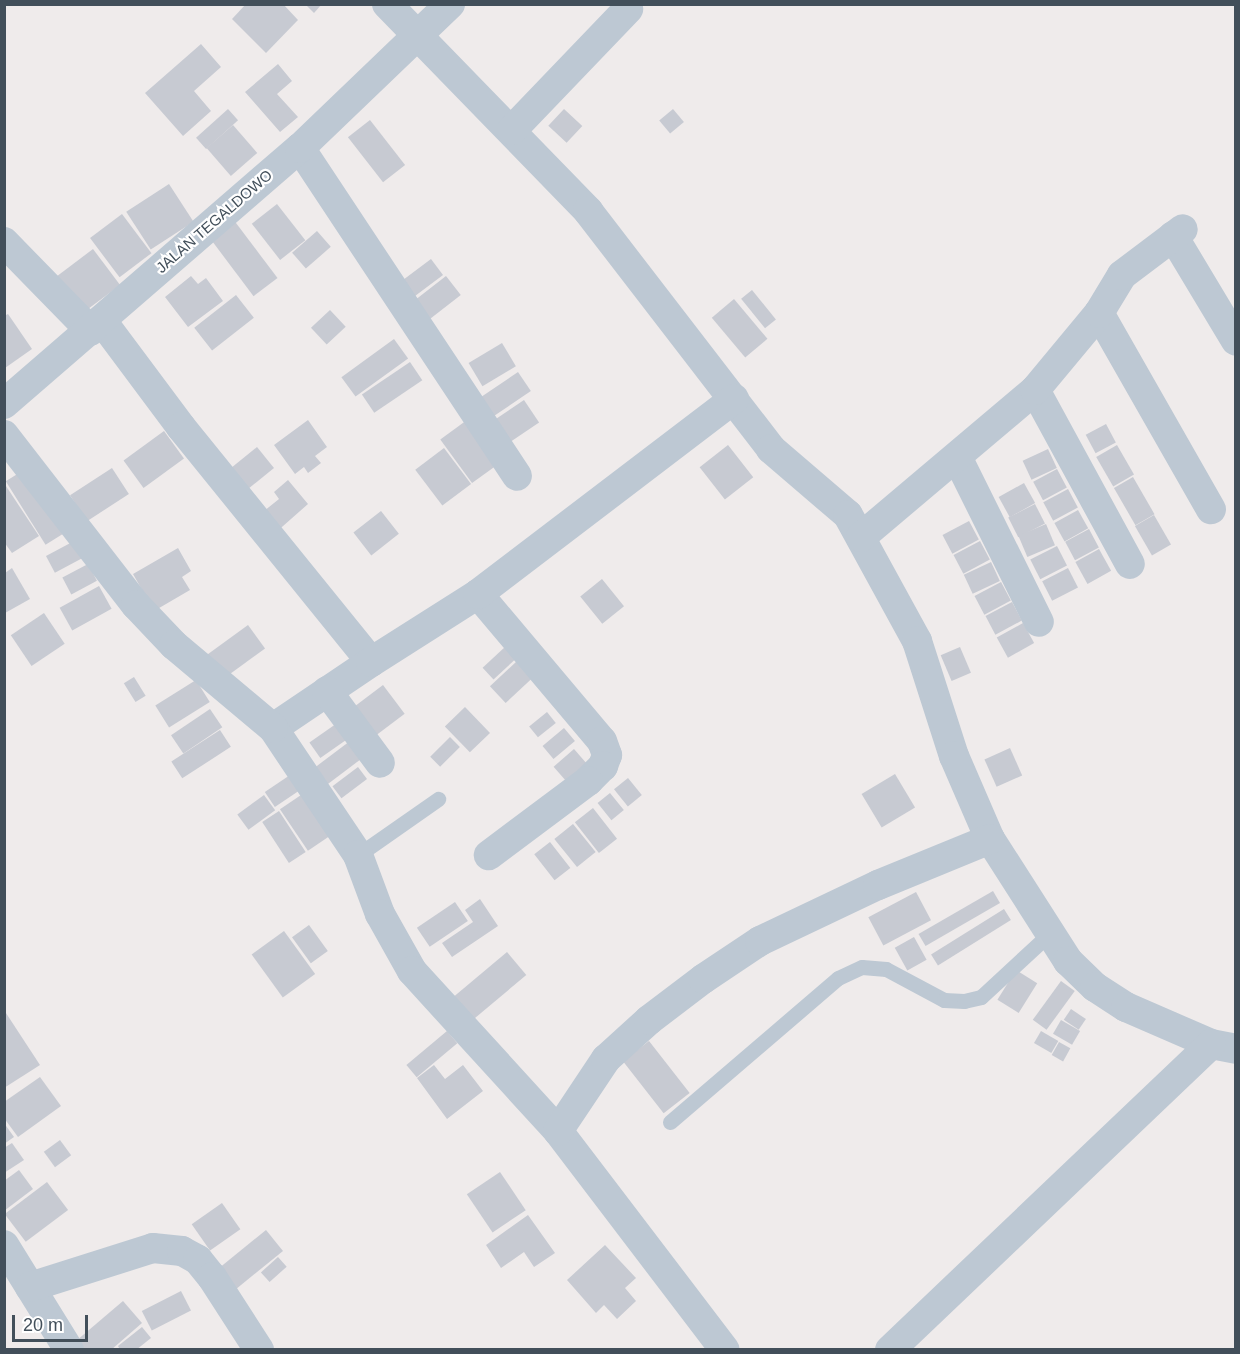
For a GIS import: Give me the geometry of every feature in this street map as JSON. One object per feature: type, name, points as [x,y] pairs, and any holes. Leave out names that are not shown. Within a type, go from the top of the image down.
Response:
[{"type":"street","points":[[387,4],[512,130],[633,265],[771,449],[848,515],[917,641],[954,756],[990,839],[1048,935],[1095,987],[1161,1024],[1223,1047],[890,1350]]},
{"type":"street","name":"JALAN TEGALDOWO","points":[[4,404],[97,326],[300,148],[450,4]]},
{"type":"street","points":[[512,130],[628,9]]},
{"type":"street","points":[[300,148],[517,476]]},
{"type":"street","points":[[861,537],[1035,390],[1099,313],[1122,275],[1178,233],[1236,341]]},
{"type":"street","points":[[4,242],[97,326],[371,662]]},
{"type":"street","points":[[1099,313],[1211,510]]},
{"type":"street","points":[[1035,390],[1130,564]]},
{"type":"street","points":[[273,728],[478,594],[734,399]]},
{"type":"street","points":[[4,435],[136,605],[183,653],[273,728],[358,855],[380,914],[412,970],[558,1131],[725,1350]]},
{"type":"street","points":[[957,457],[1039,622]]},
{"type":"street","points":[[478,594],[602,741],[607,755],[603,766],[588,782],[489,855]]},
{"type":"street","points":[[327,691],[380,763]]},
{"type":"street","points":[[558,1131],[606,1059],[650,1020],[703,979],[760,941],[878,885],[990,839]]},
{"type":"street","points":[[4,1245],[69,1350]]},
{"type":"street","points":[[30,1287],[153,1248],[182,1251],[198,1260],[212,1277],[259,1350]]},
{"type":"lane","points":[[358,855],[438,799]]},
{"type":"lane","points":[[670,1122],[838,978],[862,967],[886,969],[944,1000],[964,1001],[981,997],[1048,935]]},
{"type":"building","points":[[246,4],[283,4],[298,20],[266,53],[232,19]]},
{"type":"building","points":[[305,4],[322,4],[314,13]]},
{"type":"building","points":[[201,44],[221,67],[194,91],[211,111],[183,136],[145,93]]},
{"type":"building","points":[[278,64],[292,81],[277,94],[298,117],[280,132],[245,92]]},
{"type":"building","points":[[228,109],[238,120],[206,149],[196,138]]},
{"type":"building","points":[[564,109],[582,126],[567,143],[548,126]]},
{"type":"building","points":[[673,109],[684,122],[670,134],[659,121]]},
{"type":"building","points":[[370,120],[405,165],[383,182],[348,137]]},
{"type":"building","points":[[233,125],[257,153],[231,176],[207,148]]},
{"type":"building","points":[[169,184],[194,222],[151,250],[126,212]]},
{"type":"building","points":[[277,204],[305,240],[280,260],[252,224]]},
{"type":"building","points":[[122,214],[151,253],[120,277],[90,238]]},
{"type":"building","points":[[233,219],[278,278],[254,296],[209,237]]},
{"type":"building","points":[[317,231],[331,247],[306,268],[292,253]]},
{"type":"building","points":[[93,249],[120,285],[83,313],[56,277]]},
{"type":"building","points":[[431,259],[443,275],[413,298],[401,282]]},
{"type":"building","points":[[191,276],[198,284],[206,278],[223,301],[188,327],[165,297]]},
{"type":"building","points":[[446,276],[461,295],[428,321],[413,302]]},
{"type":"building","points":[[752,290],[776,320],[765,328],[741,299]]},
{"type":"building","points":[[236,295],[254,318],[212,350],[194,328]]},
{"type":"building","points":[[734,299],[767,339],[745,357],[712,318]]},
{"type":"building","points":[[330,310],[346,327],[327,345],[311,328]]},
{"type":"building","points":[[8,314],[32,349],[5,368],[4,316]]},
{"type":"building","points":[[394,339],[408,358],[356,397],[341,377]]},
{"type":"building","points":[[502,343],[516,366],[482,386],[469,363]]},
{"type":"building","points":[[410,362],[422,380],[374,413],[362,394]]},
{"type":"building","points":[[518,372],[531,391],[494,416],[481,397]]},
{"type":"building","points":[[524,400],[539,422],[511,441],[496,419]]},
{"type":"building","points":[[308,420],[327,447],[315,456],[321,463],[308,473],[304,467],[295,474],[274,445]]},
{"type":"building","points":[[467,420],[499,464],[472,483],[440,439]]},
{"type":"building","points":[[1106,424],[1116,443],[1096,453],[1086,435]]},
{"type":"building","points":[[164,431],[184,459],[144,488],[124,460]]},
{"type":"building","points":[[728,445],[753,477],[725,499],[700,467]]},
{"type":"building","points":[[1117,445],[1134,474],[1113,486],[1096,457]]},
{"type":"building","points":[[257,447],[274,468],[247,490],[230,469]]},
{"type":"building","points":[[444,448],[471,484],[442,506],[415,470]]},
{"type":"building","points":[[1048,449],[1057,468],[1031,480],[1023,461]]},
{"type":"building","points":[[27,468],[67,532],[46,545],[6,481]]},
{"type":"building","points":[[112,468],[129,494],[87,521],[70,495]]},
{"type":"building","points":[[1057,469],[1067,488],[1043,500],[1033,482]]},
{"type":"building","points":[[1133,477],[1154,514],[1135,525],[1114,488]]},
{"type":"building","points":[[288,480],[308,504],[274,534],[259,515],[279,499],[274,492]]},
{"type":"building","points":[[4,483],[39,536],[12,553],[4,542]]},
{"type":"building","points":[[1024,483],[1035,503],[1010,517],[999,497]]},
{"type":"building","points":[[1068,489],[1078,508],[1053,521],[1043,502]]},
{"type":"building","points":[[1035,504],[1045,524],[1018,537],[1008,518]]},
{"type":"building","points":[[1078,510],[1088,528],[1065,541],[1054,523]]},
{"type":"building","points":[[381,511],[399,534],[371,555],[353,533]]},
{"type":"building","points":[[1154,515],[1171,544],[1152,555],[1135,526]]},
{"type":"building","points":[[969,521],[979,540],[952,554],[943,535]]},
{"type":"building","points":[[1046,524],[1055,545],[1027,557],[1018,536]]},
{"type":"building","points":[[1089,529],[1099,548],[1075,560],[1065,542]]},
{"type":"building","points":[[76,540],[85,557],[55,573],[46,556]]},
{"type":"building","points":[[980,541],[990,560],[963,574],[954,555]]},
{"type":"building","points":[[1057,546],[1067,566],[1040,579],[1030,560]]},
{"type":"building","points":[[178,548],[191,571],[182,577],[190,590],[154,611],[133,574]]},
{"type":"building","points":[[1099,549],[1111,571],[1088,584],[1075,562]]},
{"type":"building","points":[[991,562],[1000,581],[973,594],[964,575]]},
{"type":"building","points":[[88,564],[97,581],[71,594],[62,578]]},
{"type":"building","points":[[12,568],[30,599],[5,613],[5,573]]},
{"type":"building","points":[[1068,568],[1078,588],[1052,601],[1042,581]]},
{"type":"building","points":[[602,579],[624,606],[602,624],[580,597]]},
{"type":"building","points":[[1001,582],[1011,601],[984,615],[975,596]]},
{"type":"building","points":[[99,586],[112,609],[72,631],[60,608]]},
{"type":"building","points":[[1012,602],[1022,621],[995,635],[986,616]]},
{"type":"building","points":[[44,613],[65,644],[32,666],[11,635]]},
{"type":"building","points":[[1023,623],[1034,643],[1008,658],[997,638]]},
{"type":"building","points":[[248,625],[265,648],[224,678],[207,655]]},
{"type":"building","points":[[506,646],[517,658],[494,680],[483,668]]},
{"type":"building","points":[[960,647],[971,673],[952,681],[941,655]]},
{"type":"building","points":[[517,661],[533,678],[506,703],[490,686]]},
{"type":"building","points":[[134,677],[146,696],[135,702],[124,683]]},
{"type":"building","points":[[196,680],[210,702],[169,727],[155,705]]},
{"type":"building","points":[[383,685],[405,714],[370,740],[348,711]]},
{"type":"building","points":[[465,707],[490,733],[470,752],[445,726]]},
{"type":"building","points":[[210,709],[222,727],[183,754],[171,735]]},
{"type":"building","points":[[547,712],[556,723],[538,737],[529,726]]},
{"type":"building","points":[[343,719],[354,735],[320,758],[309,743]]},
{"type":"building","points":[[564,728],[575,741],[553,759],[543,746]]},
{"type":"building","points":[[220,730],[231,747],[182,778],[171,762]]},
{"type":"building","points":[[450,737],[460,747],[440,767],[430,757]]},
{"type":"building","points":[[354,738],[367,755],[326,785],[313,769]]},
{"type":"building","points":[[1010,748],[1022,775],[997,787],[984,759]]},
{"type":"building","points":[[574,749],[587,764],[567,782],[554,767]]},
{"type":"building","points":[[358,767],[367,779],[341,798],[332,786]]},
{"type":"building","points":[[293,773],[303,788],[275,807],[265,792]]},
{"type":"building","points":[[895,774],[915,807],[882,828],[862,794]]},
{"type":"building","points":[[628,778],[642,795],[628,806],[614,789]]},
{"type":"building","points":[[304,793],[332,834],[308,851],[280,809]]},
{"type":"building","points":[[610,793],[624,810],[611,820],[598,803]]},
{"type":"building","points":[[264,795],[275,810],[248,830],[237,814]]},
{"type":"building","points":[[593,808],[617,839],[599,853],[575,822]]},
{"type":"building","points":[[279,811],[306,852],[289,863],[262,822]]},
{"type":"building","points":[[573,824],[596,852],[577,867],[554,839]]},
{"type":"building","points":[[550,842],[570,868],[555,880],[534,854]]},
{"type":"building","points":[[993,891],[1000,903],[926,946],[919,934]]},
{"type":"building","points":[[916,892],[931,920],[883,946],[868,917]]},
{"type":"building","points":[[480,899],[498,926],[452,957],[442,943],[473,922],[465,910]]},
{"type":"building","points":[[455,902],[468,921],[430,947],[417,928]]},
{"type":"building","points":[[1004,909],[1011,920],[938,966],[931,955]]},
{"type":"building","points":[[309,925],[328,951],[311,963],[292,937]]},
{"type":"building","points":[[284,931],[315,974],[283,997],[252,955]]},
{"type":"building","points":[[914,937],[927,960],[907,970],[895,948]]},
{"type":"building","points":[[507,952],[526,975],[473,1020],[453,997]]},
{"type":"building","points":[[1016,970],[1037,983],[1019,1013],[997,1000]]},
{"type":"building","points":[[1061,981],[1075,991],[1047,1030],[1033,1020]]},
{"type":"building","points":[[1071,1009],[1086,1019],[1079,1030],[1064,1020]]},
{"type":"building","points":[[4,1010],[40,1065],[4,1088]]},
{"type":"building","points":[[1061,1020],[1080,1031],[1072,1045],[1053,1034]]},
{"type":"building","points":[[447,1031],[457,1043],[417,1077],[406,1065]]},
{"type":"building","points":[[1041,1031],[1058,1041],[1051,1053],[1034,1043]]},
{"type":"building","points":[[649,1041],[690,1093],[664,1113],[623,1061]]},
{"type":"building","points":[[1059,1042],[1070,1048],[1063,1061],[1052,1055]]},
{"type":"building","points":[[434,1065],[445,1079],[463,1065],[483,1091],[447,1119],[417,1078]]},
{"type":"building","points":[[40,1077],[61,1106],[18,1137],[4,1118],[4,1102]]},
{"type":"building","points":[[4,1123],[14,1137],[4,1144]]},
{"type":"building","points":[[60,1140],[71,1155],[55,1167],[44,1152]]},
{"type":"building","points":[[12,1143],[24,1160],[4,1173],[4,1148]]},
{"type":"building","points":[[19,1170],[33,1189],[4,1211],[4,1181]]},
{"type":"building","points":[[500,1172],[526,1210],[493,1233],[467,1194]]},
{"type":"building","points":[[47,1182],[68,1210],[26,1242],[5,1214]]},
{"type":"building","points":[[222,1203],[240,1229],[210,1250],[192,1224]]},
{"type":"building","points":[[528,1215],[555,1253],[534,1267],[524,1252],[501,1268],[486,1245]]},
{"type":"building","points":[[266,1230],[283,1251],[234,1291],[217,1270]]},
{"type":"building","points":[[605,1245],[636,1278],[625,1288],[636,1301],[617,1319],[604,1305],[596,1313],[567,1280]]},
{"type":"building","points":[[278,1257],[287,1267],[270,1282],[261,1272]]},
{"type":"building","points":[[181,1291],[191,1311],[152,1331],[142,1311]]},
{"type":"building","points":[[123,1301],[142,1323],[111,1350],[83,1350],[76,1341]]},
{"type":"building","points":[[142,1327],[151,1338],[136,1350],[120,1350],[118,1346]]}]
